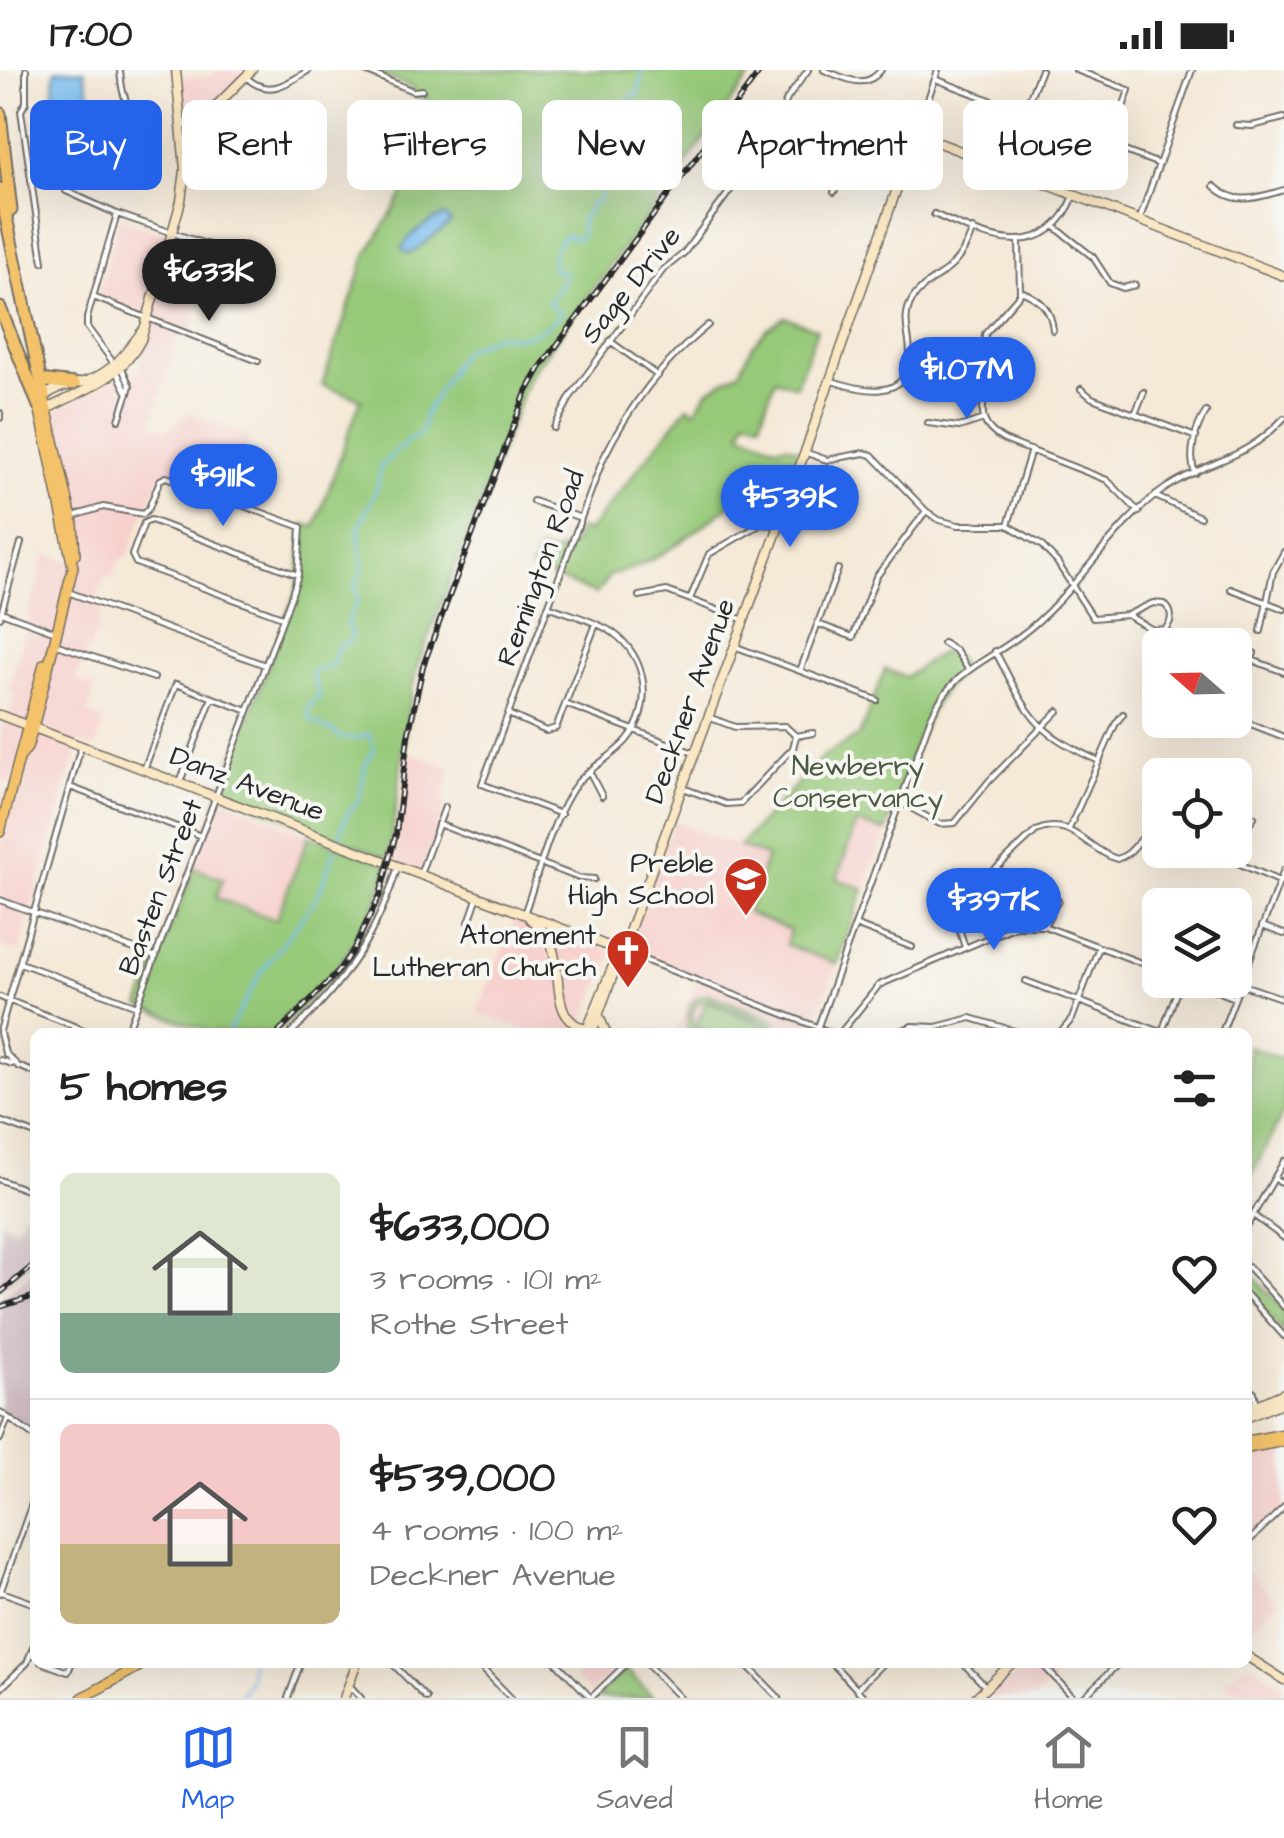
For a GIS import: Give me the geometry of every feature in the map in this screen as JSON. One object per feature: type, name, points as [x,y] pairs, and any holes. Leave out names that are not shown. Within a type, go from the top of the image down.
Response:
[{"type":"highway","points":[[0,113],[17,264]]},
{"type":"highway","points":[[0,189],[43,404]]},
{"type":"highway","points":[[1,310],[43,404]]},
{"type":"highway","points":[[40,380],[74,384]]},
{"type":"main road","points":[[0,832],[68,592],[76,545],[43,404]]},
{"type":"main road","points":[[1252,1443],[1284,1437]]},
{"type":"main road","points":[[82,1698],[136,1668]]},
{"type":"street","points":[[26,70],[26,102],[21,111],[44,262]]},
{"type":"street","points":[[120,70],[125,100]]},
{"type":"street","points":[[176,70],[182,128]]},
{"type":"street","points":[[222,100],[248,73],[257,87],[269,90],[309,70]]},
{"type":"street","points":[[362,70],[413,91],[422,90]]},
{"type":"street","name":"Sage Drive","points":[[786,100],[808,70]]},
{"type":"street","points":[[824,70],[855,82],[869,81],[881,70]]},
{"type":"street","name":"Deckner Avenue","points":[[928,100],[938,70]]},
{"type":"street","points":[[1029,100],[1040,70]]},
{"type":"street","points":[[1076,70],[1129,90],[1125,100]]},
{"type":"street","points":[[1139,221],[1192,70]]},
{"type":"street","points":[[935,79],[990,100]]},
{"type":"street","points":[[1236,125],[1252,126],[1283,118],[1284,127]]},
{"type":"street","points":[[943,145],[1284,276]]},
{"type":"street","points":[[1128,152],[1159,164]]},
{"type":"street","points":[[43,404],[117,366],[144,330],[182,185]]},
{"type":"street","points":[[1214,186],[1226,196],[1241,200],[1284,190]]},
{"type":"street","name":"Sage Drive","points":[[554,428],[571,396],[610,341],[731,190]]},
{"type":"street","name":"Deckner Avenue","points":[[589,1028],[598,1016],[744,620],[896,190]]},
{"type":"street","points":[[66,191],[116,214],[232,252]]},
{"type":"street","points":[[934,214],[998,239],[1018,242],[1054,227],[1074,196]]},
{"type":"street","points":[[116,214],[87,327],[130,385],[120,420]]},
{"type":"street","points":[[1054,227],[1093,257],[1110,283],[1122,288],[1135,285]]},
{"type":"street","points":[[830,380],[872,392],[889,388],[900,380],[909,364],[906,319],[910,303],[920,289],[959,257],[973,230]]},
{"type":"street","points":[[1018,242],[1021,291],[985,334],[984,419],[998,437],[1107,480],[1139,512]]},
{"type":"street","points":[[1021,291],[1045,306],[1053,330]]},
{"type":"street","points":[[93,297],[258,361]]},
{"type":"street","name":"Remington Road","points":[[561,814],[482,784],[614,436],[677,350],[708,325]]},
{"type":"street","points":[[610,341],[658,376]]},
{"type":"street","points":[[43,404],[58,388],[117,366]]},
{"type":"street","points":[[986,376],[1010,370]]},
{"type":"street","points":[[1081,389],[1092,398],[1196,437]]},
{"type":"street","points":[[1135,414],[1144,392]]},
{"type":"street","points":[[1195,472],[1192,460],[1196,437],[1206,412]]},
{"type":"street","points":[[818,1028],[934,710],[950,686],[968,668],[1021,636],[1072,587],[1154,496],[1195,472],[1241,454],[1284,418]]},
{"type":"street","points":[[928,423],[959,427],[984,419]]},
{"type":"street","points":[[1008,526],[1030,450]]},
{"type":"street","points":[[804,452],[827,460],[872,455],[926,511],[951,524],[1008,526],[1048,550],[1093,618],[1127,615],[1157,603],[1167,606],[1171,617],[1168,626],[1156,631],[1127,615]]},
{"type":"street","name":"Basten Street","points":[[68,518],[103,507],[144,514],[160,481],[166,477],[301,528],[298,575],[284,617],[129,1028]]},
{"type":"street","points":[[1154,496],[1200,517]]},
{"type":"street","points":[[533,501],[580,518]]},
{"type":"street","points":[[787,502],[818,506],[839,502]]},
{"type":"street","points":[[818,624],[853,637],[876,577],[926,511]]},
{"type":"street","points":[[284,617],[132,559],[147,520],[298,575]]},
{"type":"street","points":[[690,600],[709,554],[761,524],[778,526]]},
{"type":"street","points":[[21,543],[0,614],[54,642],[154,678]]},
{"type":"street","points":[[1261,631],[1273,572],[1284,552]]},
{"type":"street","points":[[800,671],[838,569]]},
{"type":"street","points":[[1231,589],[1284,609]]},
{"type":"street","points":[[639,596],[664,590],[744,620]]},
{"type":"street","points":[[68,592],[266,665]]},
{"type":"street","points":[[548,606],[596,624],[624,643],[640,668],[644,700],[634,730],[620,748],[574,787],[542,864],[529,915],[551,932],[559,944],[565,1002],[585,1028]]},
{"type":"street","points":[[508,714],[548,732],[557,726],[596,624]]},
{"type":"street","points":[[943,644],[956,651],[968,668]]},
{"type":"street","points":[[734,646],[877,700]]},
{"type":"street","points":[[995,652],[1040,728],[1061,744],[1099,761]]},
{"type":"street","points":[[1252,660],[1284,672]]},
{"type":"street","points":[[144,769],[176,684],[248,711]]},
{"type":"street","points":[[180,782],[212,698]]},
{"type":"street","points":[[566,704],[694,754]]},
{"type":"street","points":[[900,802],[940,824],[954,823],[1058,711]]},
{"type":"street","points":[[1069,829],[1123,714]]},
{"type":"street","name":"Danz Avenue","points":[[0,715],[621,951]]},
{"type":"street","points":[[708,717],[735,727],[785,726],[796,736]]},
{"type":"street","points":[[1252,726],[1284,737]]},
{"type":"street","points":[[796,736],[814,733]]},
{"type":"street","points":[[682,788],[726,804],[742,803],[793,748],[796,736]]},
{"type":"street","points":[[18,1066],[5,1052],[0,1030],[82,746]]},
{"type":"street","points":[[589,771],[602,796]]},
{"type":"street","points":[[70,787],[202,836]]},
{"type":"street","points":[[420,874],[445,807]]},
{"type":"street","points":[[438,824],[579,878],[594,879]]},
{"type":"street","points":[[965,947],[956,920],[966,896],[1036,831],[1050,826],[1069,829],[1117,859],[1128,855],[1142,840]]},
{"type":"street","points":[[296,1028],[328,997],[358,958],[380,917],[398,866]]},
{"type":"street","points":[[1245,868],[1279,881]]},
{"type":"street","points":[[1252,952],[1284,870]]},
{"type":"street","points":[[469,922],[478,896]]},
{"type":"street","points":[[0,900],[156,957]]},
{"type":"street","points":[[1044,926],[1058,900]]},
{"type":"street","points":[[855,925],[912,947]]},
{"type":"street","points":[[844,1028],[879,985],[1016,926],[1044,926],[1142,963]]},
{"type":"street","points":[[1262,926],[1284,934]]},
{"type":"street","points":[[1064,1028],[1072,1019],[1098,946]]},
{"type":"street","points":[[621,951],[812,1028]]},
{"type":"street","name":"Deckner Avenue","points":[[588,1028],[621,951]]},
{"type":"street","points":[[20,962],[137,1006]]},
{"type":"street","points":[[1026,982],[1150,1028]]},
{"type":"street","points":[[1252,988],[1284,1000]]},
{"type":"street","points":[[0,997],[78,1028]]},
{"type":"street","points":[[1163,1028],[1176,998]]},
{"type":"street","points":[[1224,1028],[1235,998]]},
{"type":"street","points":[[598,1016],[604,1028]]},
{"type":"street","points":[[908,1028],[944,1026],[971,1018],[1008,1028]]},
{"type":"street","points":[[301,1024],[304,1028]]},
{"type":"street","points":[[0,1060],[30,1071]]},
{"type":"street","points":[[0,1121],[30,1132]]},
{"type":"street","points":[[1284,1161],[1253,1215],[1284,1238]]},
{"type":"street","points":[[1275,1179],[1284,1184]]},
{"type":"street","points":[[0,1180],[30,1191]]},
{"type":"street","points":[[1252,1272],[1284,1307]]},
{"type":"street","points":[[1252,1300],[1284,1336]]},
{"type":"street","points":[[1252,1390],[1264,1402]]},
{"type":"street","points":[[1252,1408],[1254,1392]]},
{"type":"street","points":[[1252,1410],[1283,1396]]},
{"type":"street","points":[[1252,1411],[1283,1396]]},
{"type":"street","points":[[0,1412],[30,1433]]},
{"type":"street","points":[[0,1439],[8,1418]]},
{"type":"street","points":[[1252,1534],[1284,1507]]},
{"type":"street","points":[[30,1509],[0,1592],[30,1602]]},
{"type":"street","points":[[1252,1660],[1284,1680]]},
{"type":"street","points":[[0,1689],[30,1664]]},
{"type":"street","points":[[288,1698],[299,1668]]},
{"type":"street","points":[[344,1698],[355,1668]]},
{"type":"street","points":[[397,1668],[426,1698]]},
{"type":"street","points":[[482,1668],[511,1698]]},
{"type":"street","points":[[562,1668],[591,1698],[622,1668]]},
{"type":"street","points":[[651,1668],[680,1698]]},
{"type":"street","points":[[750,1668],[779,1698]]},
{"type":"street","points":[[836,1668],[865,1698]]},
{"type":"street","points":[[856,1689],[878,1668]]},
{"type":"street","points":[[968,1668],[986,1688]]},
{"type":"street","points":[[976,1698],[1007,1668]]},
{"type":"street","points":[[1046,1668],[1074,1698]]},
{"type":"street","points":[[1082,1698],[1112,1670]]},
{"type":"street","points":[[349,1685],[362,1698]]},
{"type":"shaded area","points":[[217,70],[238,70],[245,77],[222,100],[182,100],[182,125],[177,77],[209,77]]},
{"type":"shaded area","points":[[119,219],[215,250],[191,331],[181,328],[151,424],[166,430],[191,413],[249,437],[232,497],[170,474],[159,478],[126,559],[120,557],[112,578],[105,576],[94,605],[102,609],[90,652],[76,680],[94,687],[88,715],[105,721],[95,748],[79,742],[19,952],[0,947],[0,845],[9,817],[0,813],[0,791],[15,796],[18,786],[0,779],[0,721],[7,722],[15,695],[8,692],[45,554],[79,564],[78,527],[54,411],[113,379],[120,379],[124,397],[128,398],[143,356],[151,316],[98,294]]},
{"type":"shaded area","points":[[409,752],[453,769],[443,800],[445,807],[420,874],[394,864]]},
{"type":"shaded area","points":[[216,796],[309,835],[276,920],[216,898],[193,868],[179,896]]},
{"type":"shaded area","name":"Preble High School","points":[[673,821],[806,872],[819,840],[858,822],[886,831],[813,1028],[678,1028],[698,978],[627,948]]},
{"type":"shaded area","points":[[516,917],[552,926],[612,951],[583,1028],[518,1028],[477,1013]]},
{"type":"shaded area","points":[[24,1212],[29,1213],[30,1266],[0,1290],[0,1221],[17,1228]]},
{"type":"shaded area","points":[[30,1272],[30,1433],[0,1412],[0,1297]]},
{"type":"shaded area","points":[[1284,1441],[1284,1507],[1252,1538],[1252,1447]]},
{"type":"shaded area","points":[[1252,1574],[1277,1602],[1252,1629]]},
{"type":"shaded area","points":[[1252,1664],[1284,1684],[1276,1698],[1239,1698],[1241,1693],[1222,1682],[1240,1668],[1252,1668]]},
{"type":"shaded area","points":[[586,1668],[618,1668],[590,1693],[575,1679]]},
{"type":"shaded area","points":[[1008,1668],[1066,1668],[1034,1698],[975,1698]]},
{"type":"green space","points":[[369,70],[755,70],[733,100],[702,100],[702,142],[682,169],[682,100],[542,100],[542,190],[666,190],[529,376],[418,664],[387,858],[221,792],[298,586],[304,524],[315,527],[361,399],[322,385],[366,256],[406,190],[522,190],[522,100],[426,100],[412,94],[413,88]]},
{"type":"green space","points":[[785,317],[817,329],[796,386],[775,379],[760,422],[747,418],[741,432],[776,446],[802,450],[783,502],[750,490],[666,551],[610,575],[596,594],[531,569],[539,550],[553,554],[574,543],[579,529],[588,532],[688,406],[695,411],[709,390],[740,371],[753,344]]},
{"type":"green space","name":"Newberry Conservancy","points":[[942,652],[956,656],[962,669],[924,724],[886,831],[856,823],[837,879],[864,889],[837,964],[786,945],[790,930],[747,913],[767,857],[739,846],[823,756],[859,736],[885,669],[905,677]]},
{"type":"green space","points":[[309,835],[388,864],[359,936],[329,977],[280,1028],[199,1028],[140,1006],[194,868],[223,879],[216,898],[276,920]]},
{"type":"green space","points":[[709,994],[771,1018],[778,1028],[767,1028],[768,1023],[709,999],[697,1004],[692,1014],[698,1028],[687,1028],[692,1003]]},
{"type":"green space","points":[[707,1001],[766,1026],[700,1028],[696,1026]]},
{"type":"green space","points":[[1252,1048],[1284,1056],[1284,1111],[1252,1174]]},
{"type":"green space","points":[[1252,1274],[1284,1310],[1284,1333],[1252,1297]]},
{"type":"green space","points":[[625,1669],[654,1698],[595,1698]]},
{"type":"water","points":[[55,70],[84,70],[91,100],[54,100]]},
{"type":"water","points":[[445,216],[451,222],[447,226],[411,253],[405,252],[402,248],[415,232]]},
{"type":"waterway","points":[[339,836],[348,812],[359,800],[366,763],[375,750],[369,734],[341,738],[309,718],[309,706],[320,696],[311,674],[332,667],[337,647],[350,641],[352,633],[346,625],[358,601],[355,587],[363,568],[358,530],[378,485],[380,467],[410,439],[421,434],[425,414],[462,351],[499,334],[532,334],[561,313],[548,303],[565,278],[563,271],[553,270],[554,251],[566,235],[576,239],[581,235],[581,218],[590,205],[598,202],[607,175],[620,158],[620,140],[635,127],[626,103],[629,97],[638,95],[643,70]]},
{"type":"waterway","points":[[230,1028],[262,971],[318,896],[335,849]]},
{"type":"waterway","points":[[239,1698],[250,1680],[250,1668]]},
{"type":"railway","points":[[283,1028],[335,975],[353,950],[380,895],[396,834],[408,736],[423,666],[525,395],[540,368],[761,70]]},
{"type":"railway","points":[[0,1293],[30,1268]]},
{"type":"railway","points":[[0,1307],[30,1298]]},
{"type":"place","name":"Preble High School","points":[[746,917]]},
{"type":"place","name":"Atonement Lutheran Church","points":[[628,989]]}]
